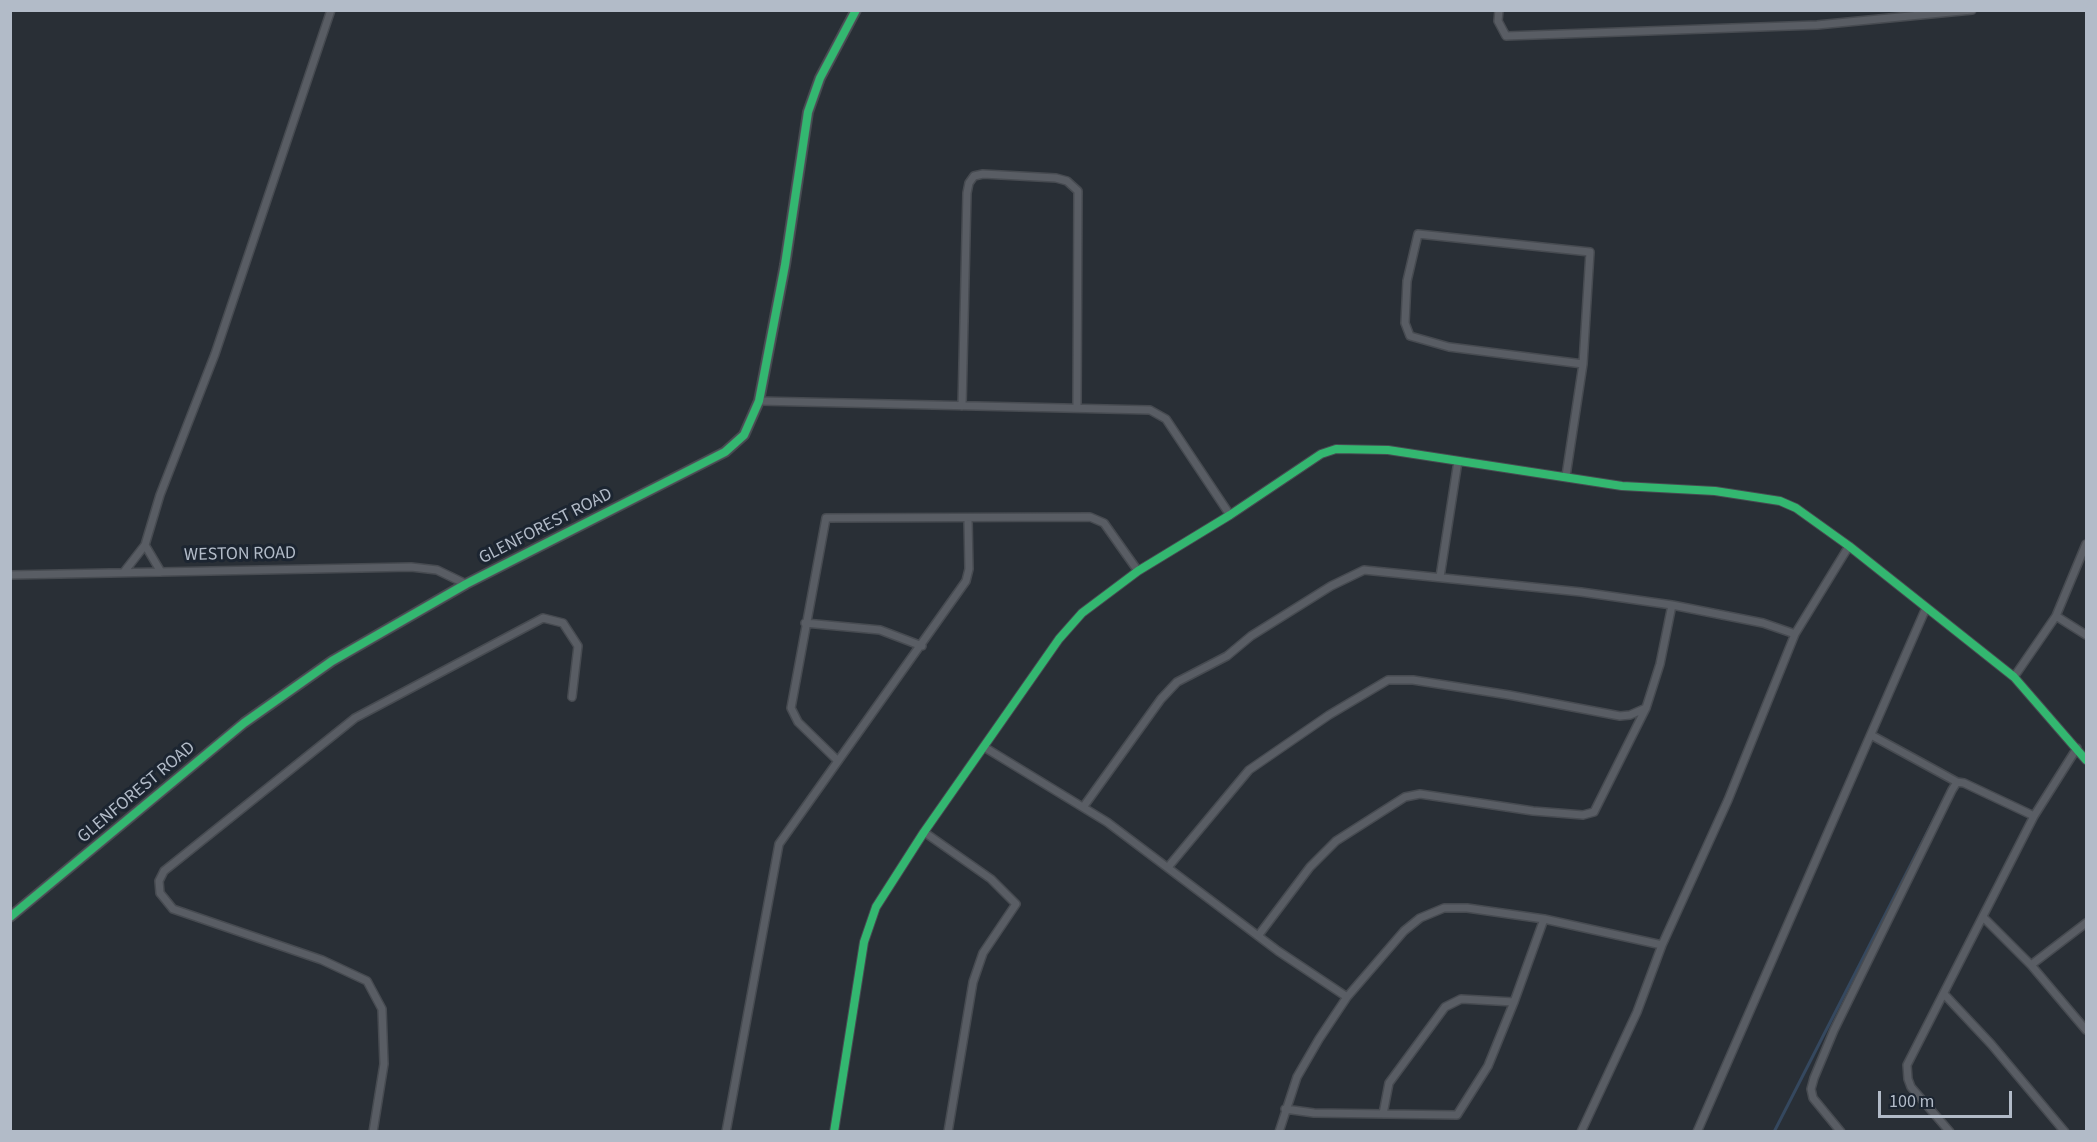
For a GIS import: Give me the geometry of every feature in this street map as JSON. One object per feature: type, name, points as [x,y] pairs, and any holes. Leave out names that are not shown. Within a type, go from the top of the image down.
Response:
[{"type":"street","points":[[124,572],[145,545],[160,495],[215,354],[331,10]]},
{"type":"street","name":"GLENFOREST ROAD","points":[[10,916],[244,723],[366,640],[466,585],[725,452],[744,435],[759,401],[784,265],[808,112],[820,78],[856,10]]},
{"type":"street","points":[[1499,10],[1498,21],[1506,36],[1816,25],[1972,10]]},
{"type":"street","points":[[962,406],[967,193],[969,183],[974,177],[983,174],[1056,178],[1067,181],[1078,191],[1077,406]]},
{"type":"street","points":[[1566,476],[1582,364],[1590,252],[1418,234],[1407,281],[1405,323],[1410,336],[1449,347],[1582,364]]},
{"type":"street","points":[[759,401],[1145,409],[1158,413],[1166,419],[1230,515]]},
{"type":"street","points":[[834,1131],[869,923],[924,832],[1071,624],[1138,571],[1230,515],[1321,454],[1336,449],[1388,450],[1622,486],[1715,491],[1770,498],[1796,508],[1849,546],[2014,677],[2086,760]]},
{"type":"street","points":[[1440,577],[1458,462]]},
{"type":"street","points":[[838,761],[792,713],[791,704],[826,518],[1095,518],[1104,523],[1138,571]]},
{"type":"street","points":[[726,1131],[775,854],[783,836],[922,646],[968,576],[968,519]]},
{"type":"street","points":[[2014,677],[2056,616],[2086,544]]},
{"type":"street","points":[[145,545],[161,572]]},
{"type":"street","points":[[1581,1131],[1637,1012],[1662,945],[1728,800],[1795,634],[1849,546]]},
{"type":"street","name":"WESTON ROAD","points":[[10,575],[425,568],[447,573],[466,585]]},
{"type":"street","points":[[1084,806],[1161,699],[1184,677],[1227,656],[1251,636],[1331,586],[1364,570],[1672,605],[1763,623],[1795,634]]},
{"type":"street","points":[[1258,936],[1311,867],[1336,841],[1405,797],[1420,794],[1442,796],[1533,811],[1589,815],[1598,808],[1646,708],[1660,664],[1672,605]]},
{"type":"street","points":[[1697,1131],[1926,608]]},
{"type":"street","points":[[2056,616],[2086,635]]},
{"type":"street","points":[[373,1131],[384,1064],[382,1009],[368,981],[322,960],[173,909],[160,893],[159,881],[164,871],[355,718],[543,618],[563,623],[578,646],[572,697]]},
{"type":"street","points":[[805,623],[880,630],[922,646]]},
{"type":"street","points":[[1169,866],[1249,770],[1329,715],[1388,680],[1413,680],[1620,716],[1630,715],[1646,708]]},
{"type":"street","points":[[1871,735],[1957,782],[2034,816]]},
{"type":"street","points":[[984,747],[1084,806],[1169,866],[1258,936],[1347,997]]},
{"type":"street","points":[[1950,1131],[1911,1087],[1906,1072],[1912,1053],[2034,816],[2077,748]]},
{"type":"street","points":[[1841,1131],[1813,1098],[1811,1089],[1814,1078],[1834,1030],[1957,782]]},
{"type":"street","points":[[924,832],[991,879],[1016,904],[983,953],[974,982],[948,1131]]},
{"type":"street","points":[[1280,1131],[1285,1108],[1297,1077],[1318,1039],[1347,997],[1404,931],[1433,911],[1444,908],[1467,908],[1544,919],[1662,945]]},
{"type":"street","points":[[1983,918],[2031,965],[2086,1029]]},
{"type":"street","points":[[1285,1108],[1314,1113],[1457,1115],[1488,1066],[1515,1002],[1544,919]]},
{"type":"street","points":[[2031,965],[2086,923]]},
{"type":"street","points":[[1944,994],[1991,1044],[2065,1131]]},
{"type":"street","points":[[1383,1114],[1389,1083],[1445,1007],[1461,999],[1515,1002]]},
{"type":"waterway","points":[[1774,1132],[1953,782]]},
{"type":"cycle path","points":[[10,917],[244,723],[332,661],[466,584],[725,452],[744,435],[759,401],[785,265],[808,112],[820,78],[856,10]]},
{"type":"cycle path","points":[[834,1132],[864,942],[876,907],[924,832],[1059,639],[1082,613],[1138,571],[1230,515],[1321,454],[1336,449],[1388,450],[1622,486],[1715,491],[1780,501],[1796,508],[1849,546],[2014,677],[2086,760]]}]
